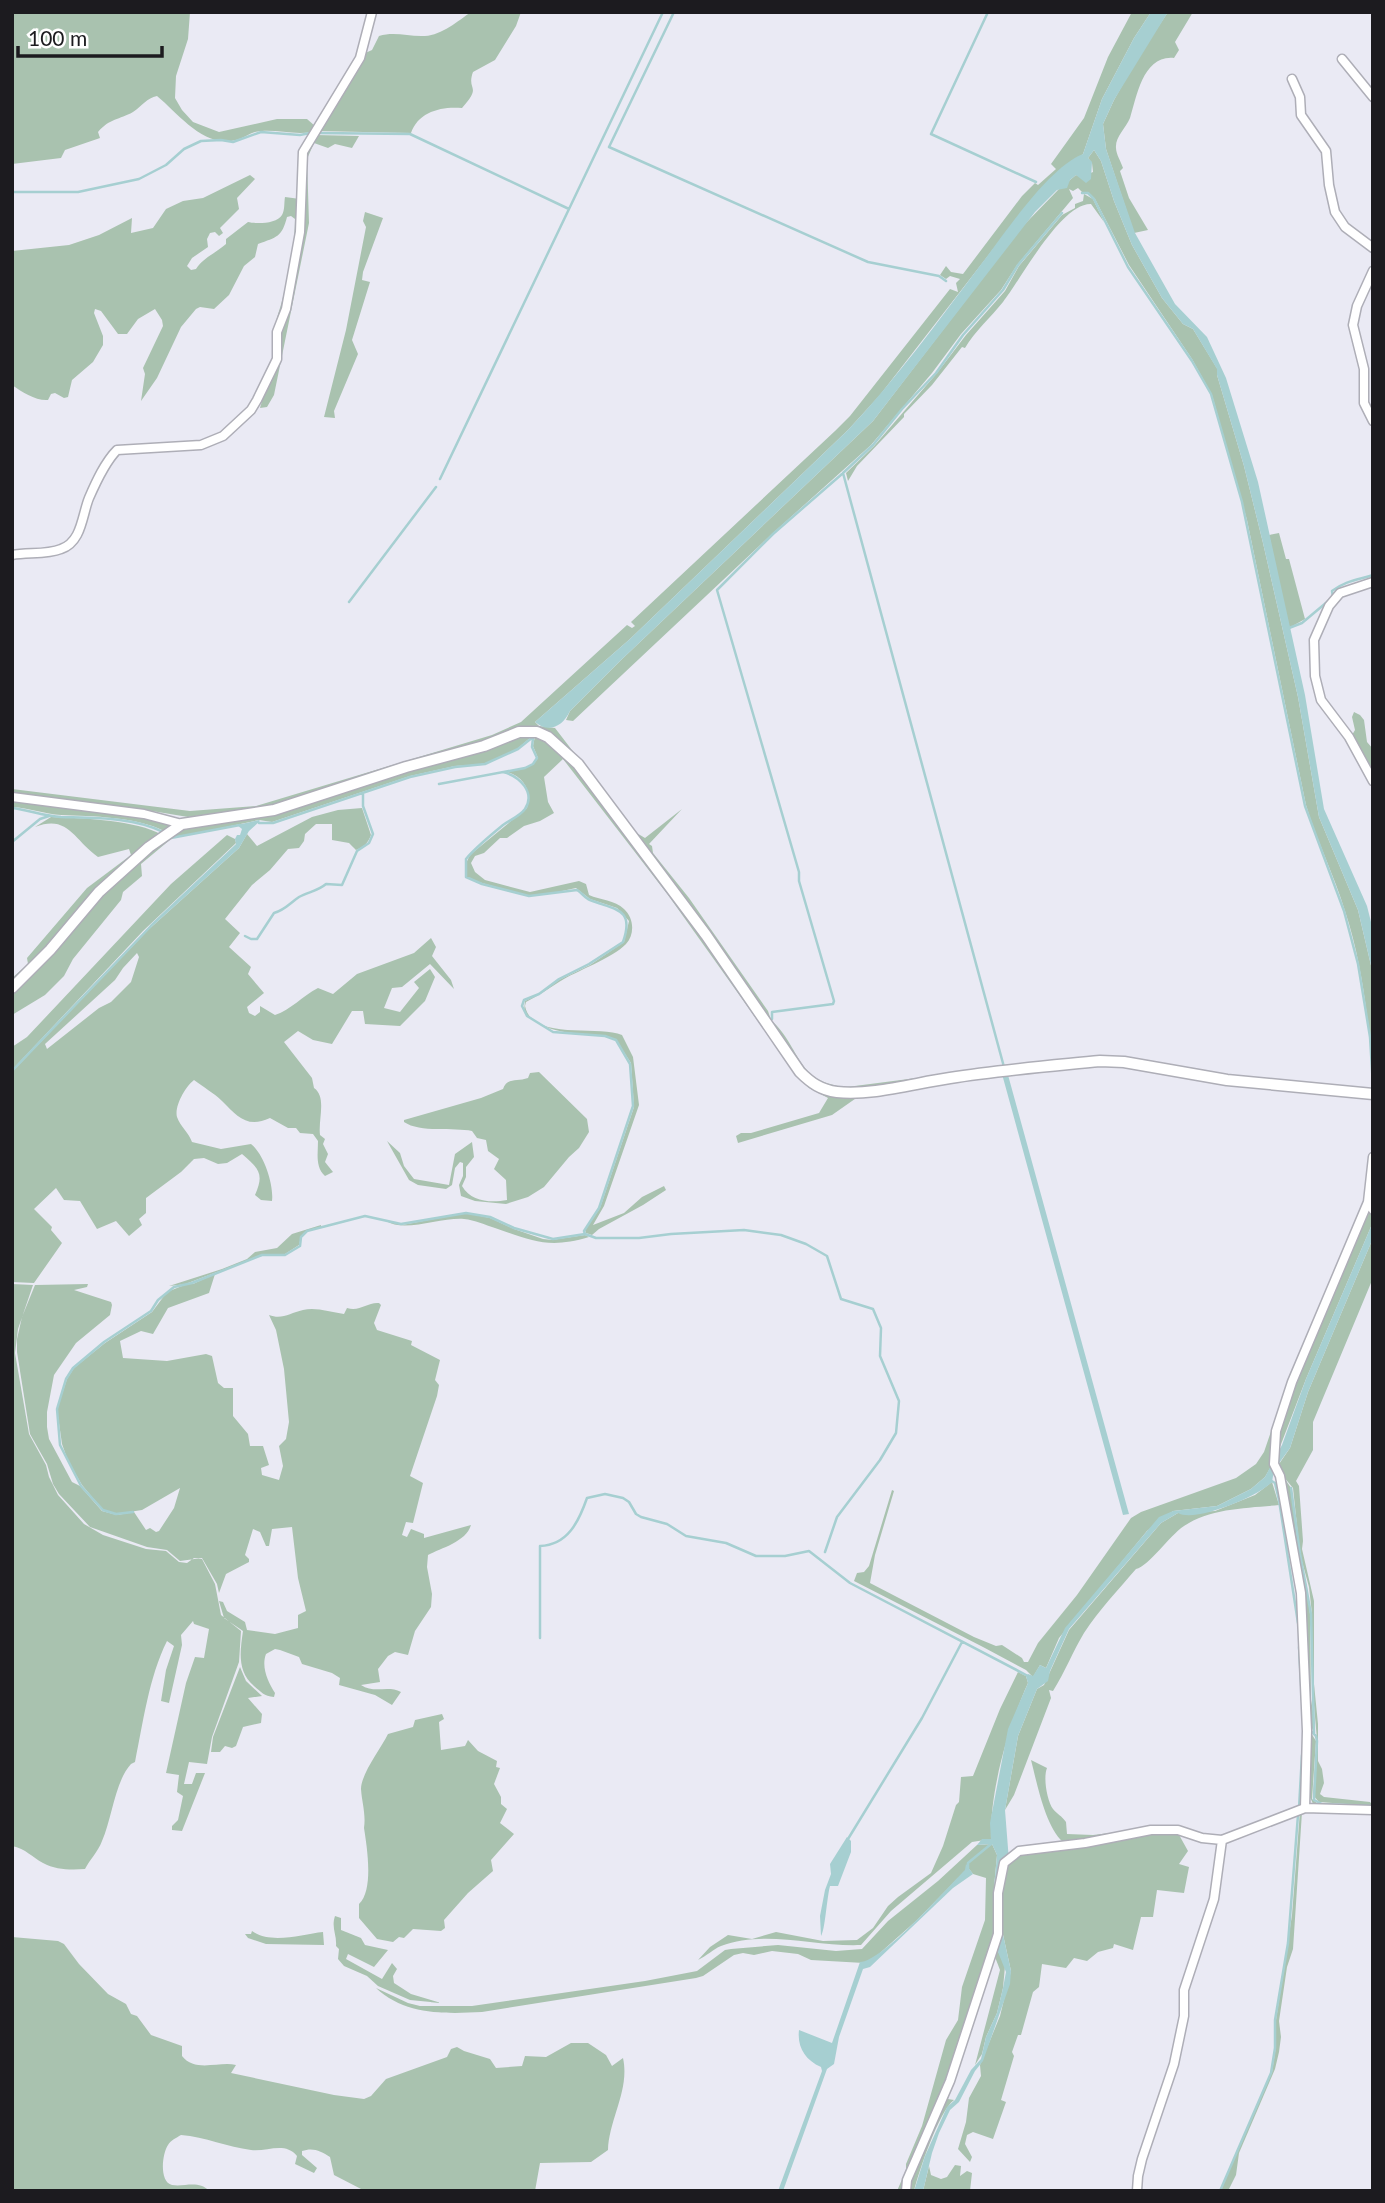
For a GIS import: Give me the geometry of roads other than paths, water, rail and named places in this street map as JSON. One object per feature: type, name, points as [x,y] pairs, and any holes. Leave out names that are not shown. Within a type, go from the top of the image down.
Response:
[{"type":"street","points":[[12,555],[53,551],[72,543],[97,480],[117,450],[201,445],[223,436],[251,410],[277,359],[277,331],[286,309],[300,232],[303,152],[360,58],[372,12]]},
{"type":"street","points":[[1342,59],[1373,97]]},
{"type":"street","points":[[1292,79],[1300,97],[1301,115],[1326,151],[1330,194],[1335,212],[1345,227],[1373,248]]},
{"type":"street","points":[[1373,271],[1357,306],[1353,325],[1364,369],[1364,403],[1373,421]]},
{"type":"street","points":[[1373,582],[1340,593],[1329,607],[1314,640],[1315,676],[1321,700],[1349,737],[1373,781]]},
{"type":"street","points":[[12,797],[144,814],[182,824],[274,810],[406,767],[484,746],[519,732],[537,732],[556,743],[579,764],[706,935],[800,1072],[811,1083],[824,1089],[840,1092],[868,1091],[953,1077],[1100,1061],[1124,1062],[1227,1080],[1373,1094]]},
{"type":"street","points":[[12,988],[50,950],[99,892],[149,847],[182,824]]},
{"type":"street","points":[[1306,1808],[1307,1731],[1301,1593],[1280,1476],[1274,1464],[1276,1432],[1293,1382],[1370,1206],[1373,1157]]},
{"type":"street","points":[[906,2191],[907,2180],[950,2081],[998,1934],[998,1893],[1004,1863],[1019,1851],[1085,1843],[1151,1830],[1178,1830],[1202,1838],[1222,1840],[1306,1808],[1373,1810]]},
{"type":"street","points":[[1137,2191],[1142,2159],[1174,2064],[1184,2016],[1184,1990],[1213,1899],[1222,1840]]},
{"type":"waterway","points":[[317,133],[410,134],[569,209],[663,12]]},
{"type":"waterway","points":[[674,12],[609,147],[868,262],[939,276],[946,281]]},
{"type":"waterway","points":[[988,12],[931,134],[1036,182]]},
{"type":"waterway","points":[[12,192],[78,192],[139,179],[166,165],[184,149],[201,141],[233,142],[261,132],[300,135],[310,133]]},
{"type":"waterway","points":[[1082,193],[1088,193],[1094,199],[1128,267],[1192,361],[1211,394],[1242,502],[1305,806],[1344,911],[1358,964],[1370,1037],[1373,1086]]},
{"type":"waterway","points":[[440,479],[569,209]]},
{"type":"waterway","points":[[1004,1067],[843,473],[873,445],[936,373],[963,335],[1003,290],[1018,265],[1062,213]]},
{"type":"waterway","points":[[772,1019],[772,1012],[833,1004],[834,1001],[717,590],[773,534],[842,474]]},
{"type":"waterway","points":[[349,602],[436,487]]},
{"type":"waterway","points":[[1289,628],[1302,623],[1333,597],[1332,591],[1351,581],[1373,575]]},
{"type":"waterway","points":[[259,823],[273,823],[410,777],[455,767],[485,764],[518,749],[533,737]]},
{"type":"waterway","points":[[439,784],[525,768],[537,758],[532,747],[533,738]]},
{"type":"waterway","points":[[503,772],[520,781],[527,791],[528,803],[520,814],[503,825],[466,859],[466,877],[529,896],[577,890],[588,899],[620,912],[626,922],[623,942],[559,979],[539,994],[524,1000],[522,1006],[527,1016],[553,1032],[605,1036],[616,1040],[630,1064],[633,1106],[599,1208],[584,1231],[585,1234]]},
{"type":"waterway","points":[[245,936],[257,939],[274,913],[299,897],[326,884],[342,885],[357,851],[369,843],[373,834],[363,806],[363,794]]},
{"type":"waterway","points":[[12,808],[55,816],[139,823],[163,832]]},
{"type":"waterway","points":[[12,842],[40,819],[49,816]]},
{"type":"waterway","points":[[171,838],[240,825]]},
{"type":"waterway","points":[[12,1071],[150,927]]},
{"type":"waterway","points":[[133,1512],[116,1514],[103,1510],[81,1486],[60,1445],[57,1409],[66,1379],[73,1368],[104,1342],[151,1311],[158,1300],[174,1287],[192,1283],[262,1255],[285,1255],[300,1246],[301,1237],[307,1231],[365,1216],[401,1224],[466,1213],[490,1217],[514,1228],[553,1239],[585,1234],[596,1238],[639,1238],[744,1230],[781,1235],[806,1244],[827,1256],[841,1299],[873,1309],[881,1328],[880,1356],[899,1401],[896,1433],[880,1460],[837,1517],[825,1552]]},
{"type":"waterway","points":[[1270,1480],[1275,1483],[1279,1500],[1298,1623]]},
{"type":"waterway","points":[[1291,1488],[1311,1614],[1314,1734]]},
{"type":"waterway","points":[[540,1638],[540,1546],[558,1541],[571,1530],[587,1498],[605,1494],[623,1498],[629,1502],[636,1514],[667,1524],[686,1536],[726,1543],[756,1556],[785,1556],[809,1551],[850,1583],[1028,1676]]},
{"type":"waterway","points":[[848,1839],[922,1718],[962,1642]]},
{"type":"waterway","points":[[1299,1647],[1302,1700]]},
{"type":"waterway","points":[[1312,1732],[1317,1741],[1314,1800],[1322,1804],[1373,1806]]},
{"type":"waterway","points":[[1299,1808],[1302,1755]]},
{"type":"waterway","points":[[1220,2191],[1271,2073],[1275,2048],[1275,2020],[1288,1943],[1298,1815]]},
{"type":"waterway","points":[[968,1868],[968,1863],[991,1844]]}]
